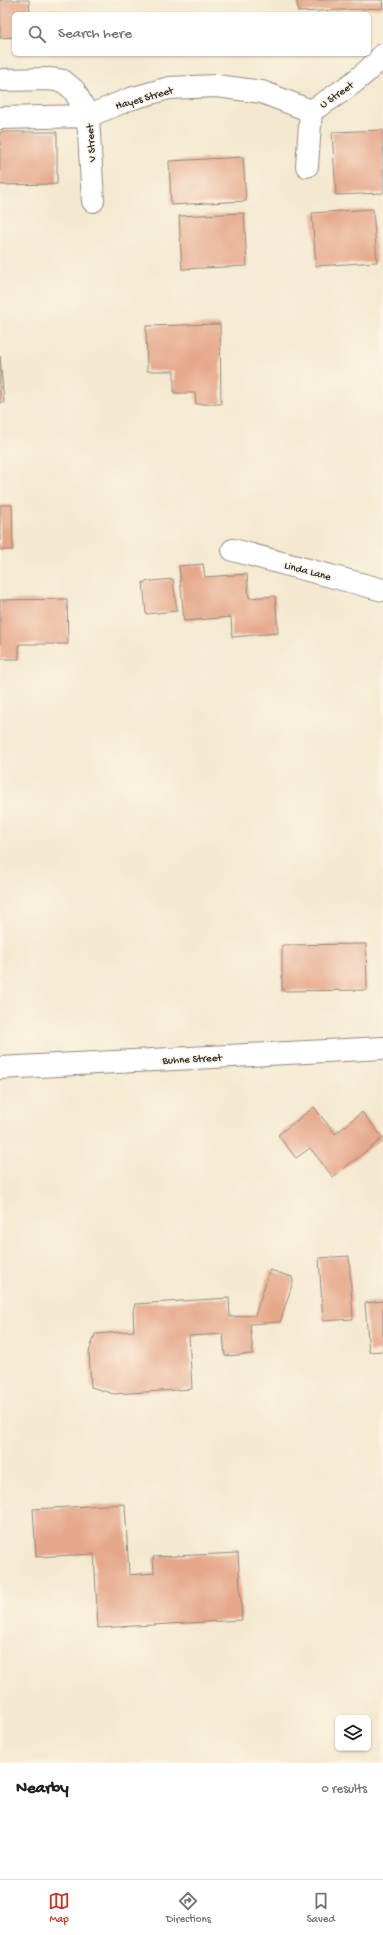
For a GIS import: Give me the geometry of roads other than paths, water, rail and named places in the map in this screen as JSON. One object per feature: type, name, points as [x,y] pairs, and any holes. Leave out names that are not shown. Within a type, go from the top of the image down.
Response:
[{"type":"street","name":"U Street","points":[[307,166],[311,111],[341,93],[375,64],[383,55]]},
{"type":"street","name":"V Street","points":[[4,80],[49,79],[63,81],[74,90],[88,116],[94,201]]},
{"type":"street","name":"Hayes Street","points":[[0,118],[88,116],[130,99],[169,88],[217,86],[262,92],[311,111]]},
{"type":"street","name":"Linda Lane","points":[[233,550],[383,590]]},
{"type":"street","name":"Buhne Street","points":[[0,1068],[383,1048]]}]
